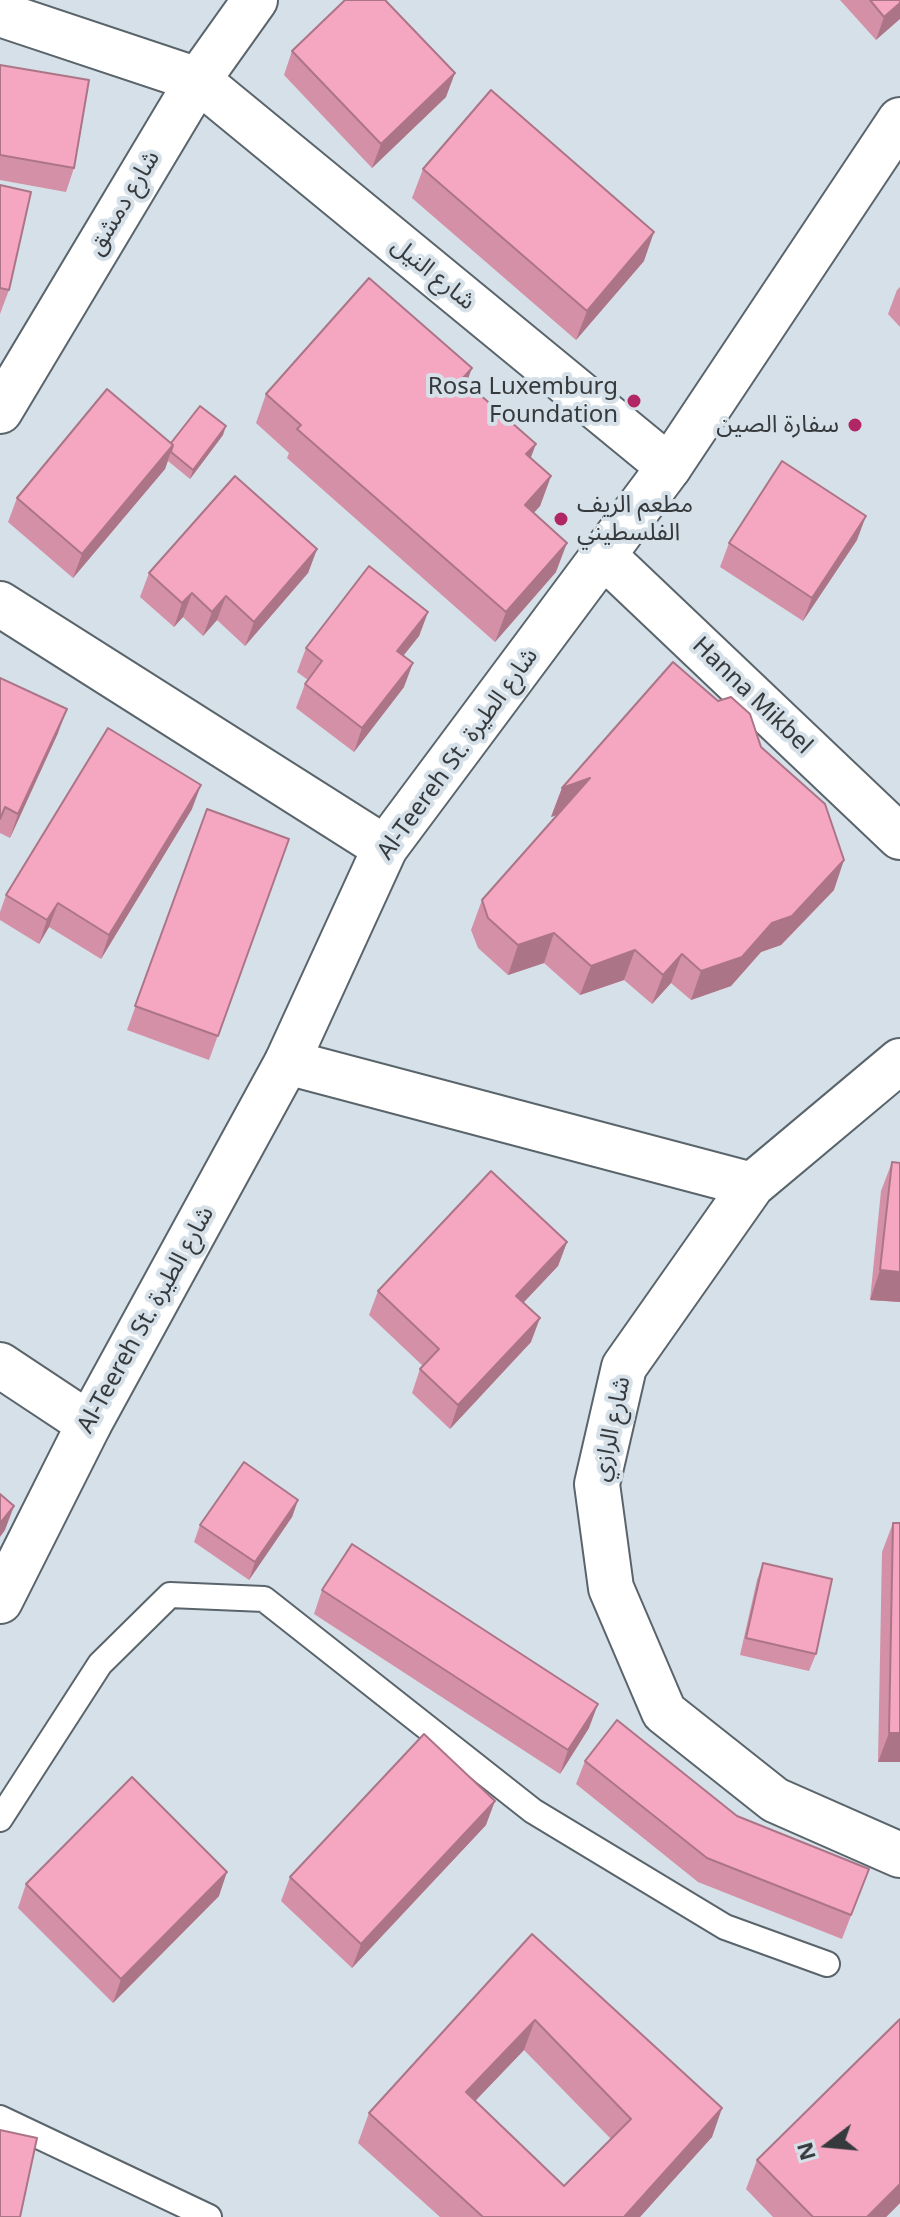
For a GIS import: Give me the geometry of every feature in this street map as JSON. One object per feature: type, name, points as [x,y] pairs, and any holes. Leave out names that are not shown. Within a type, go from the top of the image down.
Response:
[{"type":"street","name":"شارع دمشق","points":[[0,411],[198,80],[255,0]]},
{"type":"street","points":[[0,14],[198,80]]},
{"type":"street","name":"شارع النيل","points":[[198,80],[669,467]]},
{"type":"street","name":"Al-Teereh St. شارع الطيرة","points":[[0,1601],[89,1424],[287,1062],[385,848],[669,467],[900,120]]},
{"type":"street","name":"Hanna Mikbel","points":[[604,556],[900,837]]},
{"type":"street","points":[[0,604],[385,848]]},
{"type":"street","name":"شارع الرازي","points":[[900,1061],[752,1185],[624,1367],[597,1484],[611,1588],[664,1712],[775,1800],[900,1855]]},
{"type":"street","points":[[287,1062],[752,1185]]},
{"type":"street","points":[[0,1365],[89,1424]]},
{"type":"lane","points":[[0,1819],[100,1664],[170,1595],[264,1599],[533,1811],[725,1927],[827,1964]]},
{"type":"lane","points":[[0,2118],[209,2217]]},
{"type":"building","points":[[345,0],[385,0],[455,73],[381,144],[292,51]]},
{"type":"building","points":[[870,0],[900,0],[900,3],[884,17]]},
{"type":"building","points":[[0,65],[89,80],[74,168],[0,155]]},
{"type":"building","points":[[491,90],[654,232],[587,311],[423,169]]},
{"type":"building","points":[[0,185],[31,192],[9,290],[0,288]]},
{"type":"building","points":[[369,278],[472,368],[462,379],[536,444],[526,454],[551,476],[525,505],[567,543],[506,612],[297,429],[301,425],[266,394]]},
{"type":"building","points":[[107,389],[173,445],[82,554],[17,498]]},
{"type":"building","points":[[200,406],[226,426],[193,470],[171,452],[171,443]]},
{"type":"building","points":[[782,461],[866,516],[812,598],[729,543]]},
{"type":"building","points":[[235,476],[317,549],[254,622],[226,596],[212,612],[192,593],[182,603],[149,573]]},
{"type":"building","points":[[369,566],[428,612],[397,651],[413,663],[362,728],[305,684],[322,661],[306,648]]},
{"type":"building","points":[[673,662],[718,701],[731,697],[750,714],[761,747],[825,804],[844,860],[792,916],[772,923],[742,957],[701,971],[682,954],[663,975],[635,950],[591,966],[554,933],[518,945],[488,918],[482,900],[590,778],[562,788]]},
{"type":"building","points":[[0,678],[67,709],[18,814],[5,807],[0,819]]},
{"type":"building","points":[[108,728],[201,785],[109,935],[58,903],[47,920],[6,895]]},
{"type":"building","points":[[207,809],[289,839],[218,1036],[135,1006]]},
{"type":"building","points":[[892,1162],[900,1163],[900,1272],[880,1270]]},
{"type":"building","points":[[491,1171],[567,1242],[516,1296],[540,1318],[458,1405],[420,1369],[439,1349],[378,1291]]},
{"type":"building","points":[[244,1462],[298,1500],[255,1562],[200,1525]]},
{"type":"building","points":[[0,1494],[14,1506],[0,1523]]},
{"type":"building","points":[[893,1523],[900,1523],[900,1733],[889,1733]]},
{"type":"building","points":[[352,1544],[598,1704],[568,1750],[322,1590]]},
{"type":"building","points":[[763,1563],[832,1579],[816,1654],[746,1638]]},
{"type":"building","points":[[617,1720],[737,1816],[869,1869],[851,1915],[707,1858],[585,1761]]},
{"type":"building","points":[[424,1734],[495,1801],[361,1944],[290,1877]]},
{"type":"building","points":[[132,1777],[227,1872],[121,1979],[26,1884]]},
{"type":"building","points":[[532,1934],[722,2108],[624,2217],[483,2217],[369,2113]],"holes":[[[535,2020],[631,2119],[564,2186],[466,2092]]]},
{"type":"building","points":[[900,2019],[900,2184],[867,2217],[813,2217],[757,2160]]},
{"type":"building","points":[[0,2130],[37,2138],[20,2217],[0,2217]]},
{"type":"place","name":"Rosa Luxemburg Foundation","points":[[634,401]]},
{"type":"place","name":"سفارة الصين","points":[[855,425]]},
{"type":"place","name":"مطعم الريف الفلسطيني","points":[[561,519]]}]
